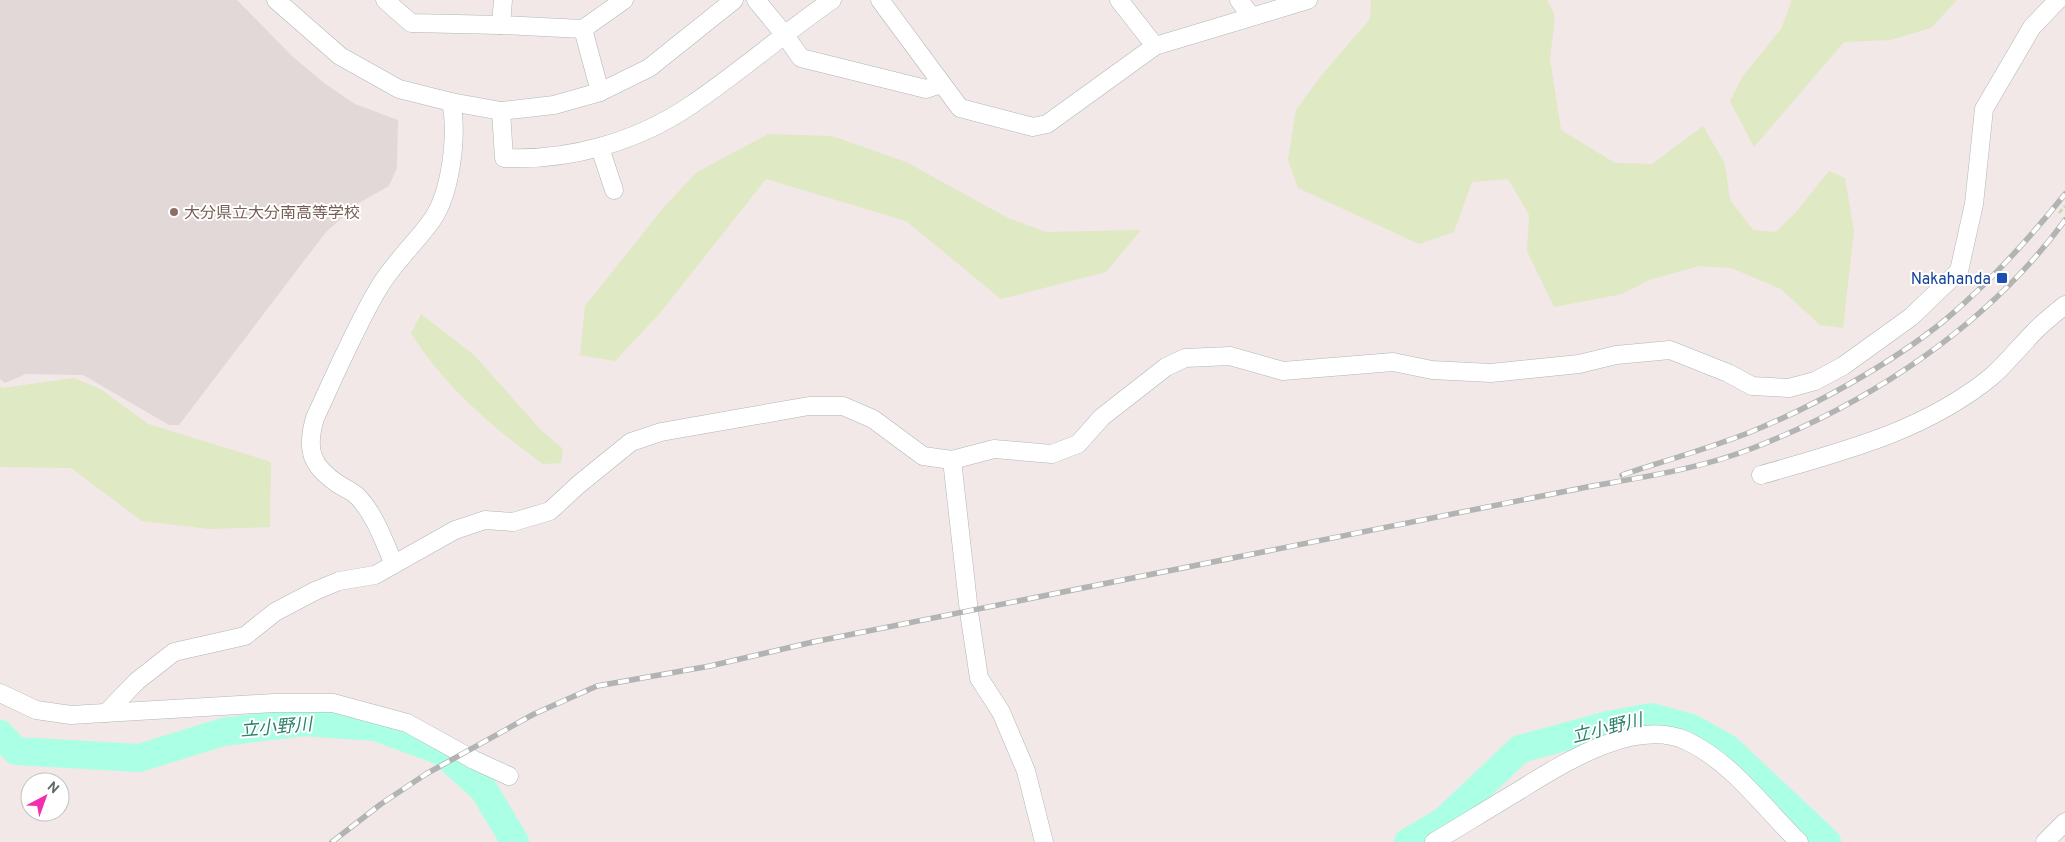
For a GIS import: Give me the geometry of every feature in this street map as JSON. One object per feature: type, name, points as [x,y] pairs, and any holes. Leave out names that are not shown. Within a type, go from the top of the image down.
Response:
[{"type":"street","points":[[276,0],[340,56],[399,89],[501,112],[554,105],[600,92],[649,68],[734,0]]},
{"type":"street","points":[[385,0],[411,23],[501,24],[583,29],[624,0]]},
{"type":"street","points":[[501,24],[503,0]]},
{"type":"street","points":[[756,0],[801,58],[926,89],[941,84]]},
{"type":"street","points":[[501,112],[504,158],[550,156],[600,148],[635,134],[691,105],[832,0]]},
{"type":"street","points":[[880,0],[960,108],[1033,127],[1047,124],[1155,46],[1308,0]]},
{"type":"street","points":[[1119,0],[1155,46]]},
{"type":"street","points":[[1239,0],[1251,16]]},
{"type":"street","points":[[106,713],[137,681],[174,652],[245,636],[275,612],[314,591],[339,581],[375,575],[455,530],[485,520],[513,522],[550,511],[578,485],[631,442],[661,432],[809,406],[843,406],[873,419],[923,456],[952,460],[994,448],[1052,454],[1078,444],[1110,411],[1166,367],[1185,358],[1230,356],[1283,371],[1393,362],[1432,370],[1491,373],[1579,364],[1625,354],[1670,350],[1728,373],[1752,386],[1789,388],[1815,381],[1843,366],[1911,317],[1959,271],[1974,204],[1984,109],[2032,27],[2058,0]]},
{"type":"street","points":[[583,29],[600,92]]},
{"type":"street","points":[[394,564],[377,527],[357,496],[321,471],[310,454],[310,436],[315,418],[366,310],[385,276],[433,219],[445,190],[451,163],[454,114],[451,102]]},
{"type":"street","points":[[600,148],[614,190]]},
{"type":"street","points":[[1761,475],[1881,438],[1924,421],[1957,402],[1992,376],[2038,328],[2065,306]]},
{"type":"street","points":[[952,460],[969,612],[979,678],[1001,712],[1026,771],[1044,842]]},
{"type":"street","points":[[0,693],[36,710],[71,716],[274,703],[333,703],[407,723],[474,760],[509,776]]},
{"type":"street","points":[[1434,842],[1580,754],[1635,736],[1663,735],[1686,740],[1734,772],[1799,842]]},
{"type":"street","points":[[2045,842],[2065,822]]},
{"type":"path","points":[[2059,214],[2065,206]]},
{"type":"shaded area","name":"大分県立大分南高等学校","points":[[0,0],[237,0],[292,56],[324,83],[355,104],[398,120],[397,168],[389,186],[359,203],[326,232],[179,425],[169,425],[83,375],[26,374],[5,383],[0,379]]},
{"type":"green space","points":[[1371,0],[1547,0],[1555,16],[1550,59],[1561,130],[1615,163],[1652,164],[1703,126],[1725,164],[1730,200],[1753,230],[1776,232],[1796,212],[1829,171],[1845,178],[1854,231],[1843,328],[1820,325],[1781,289],[1731,268],[1699,266],[1649,280],[1622,294],[1554,307],[1527,251],[1529,215],[1508,179],[1472,182],[1454,232],[1419,244],[1298,188],[1288,160],[1296,110],[1321,76],[1370,19]]},
{"type":"green space","points":[[1792,0],[1957,0],[1931,28],[1890,40],[1844,42],[1754,147],[1730,101],[1743,76],[1781,29]]},
{"type":"green space","points":[[768,134],[832,136],[906,162],[1008,218],[1046,232],[1141,230],[1106,272],[1001,299],[906,221],[766,179],[660,313],[615,361],[580,355],[585,306],[664,207],[697,172]]},
{"type":"green space","points":[[421,314],[474,355],[540,429],[563,449],[561,463],[543,464],[488,421],[454,388],[411,333]]},
{"type":"green space","points":[[74,378],[102,390],[148,424],[271,462],[270,527],[210,529],[142,521],[71,468],[0,467],[0,386],[2,388]]},
{"type":"waterway","name":"立小野川","points":[[1408,842],[1444,821],[1520,749],[1608,725],[1651,717],[1691,728],[1727,748],[1827,842]]},
{"type":"waterway","name":"立小野川","points":[[0,734],[16,751],[139,758],[223,732],[303,722],[376,727],[441,751],[484,790],[515,842]]},
{"type":"railway","points":[[1622,475],[1701,450],[1748,433],[1799,411],[1901,353],[1945,320],[1977,291],[2008,260],[2065,194]]},
{"type":"railway","points":[[332,842],[381,804],[426,774],[534,714],[597,686],[710,666],[813,642],[1587,487],[1671,472],[1713,462],[1753,448],[1841,408],[1925,356],[1964,326],[2001,293],[2035,258],[2065,220]]},
{"type":"place","name":"大分県立大分南高等学校","points":[[174,212]]},
{"type":"place","name":"Nakahanda","points":[[2002,278]]}]
